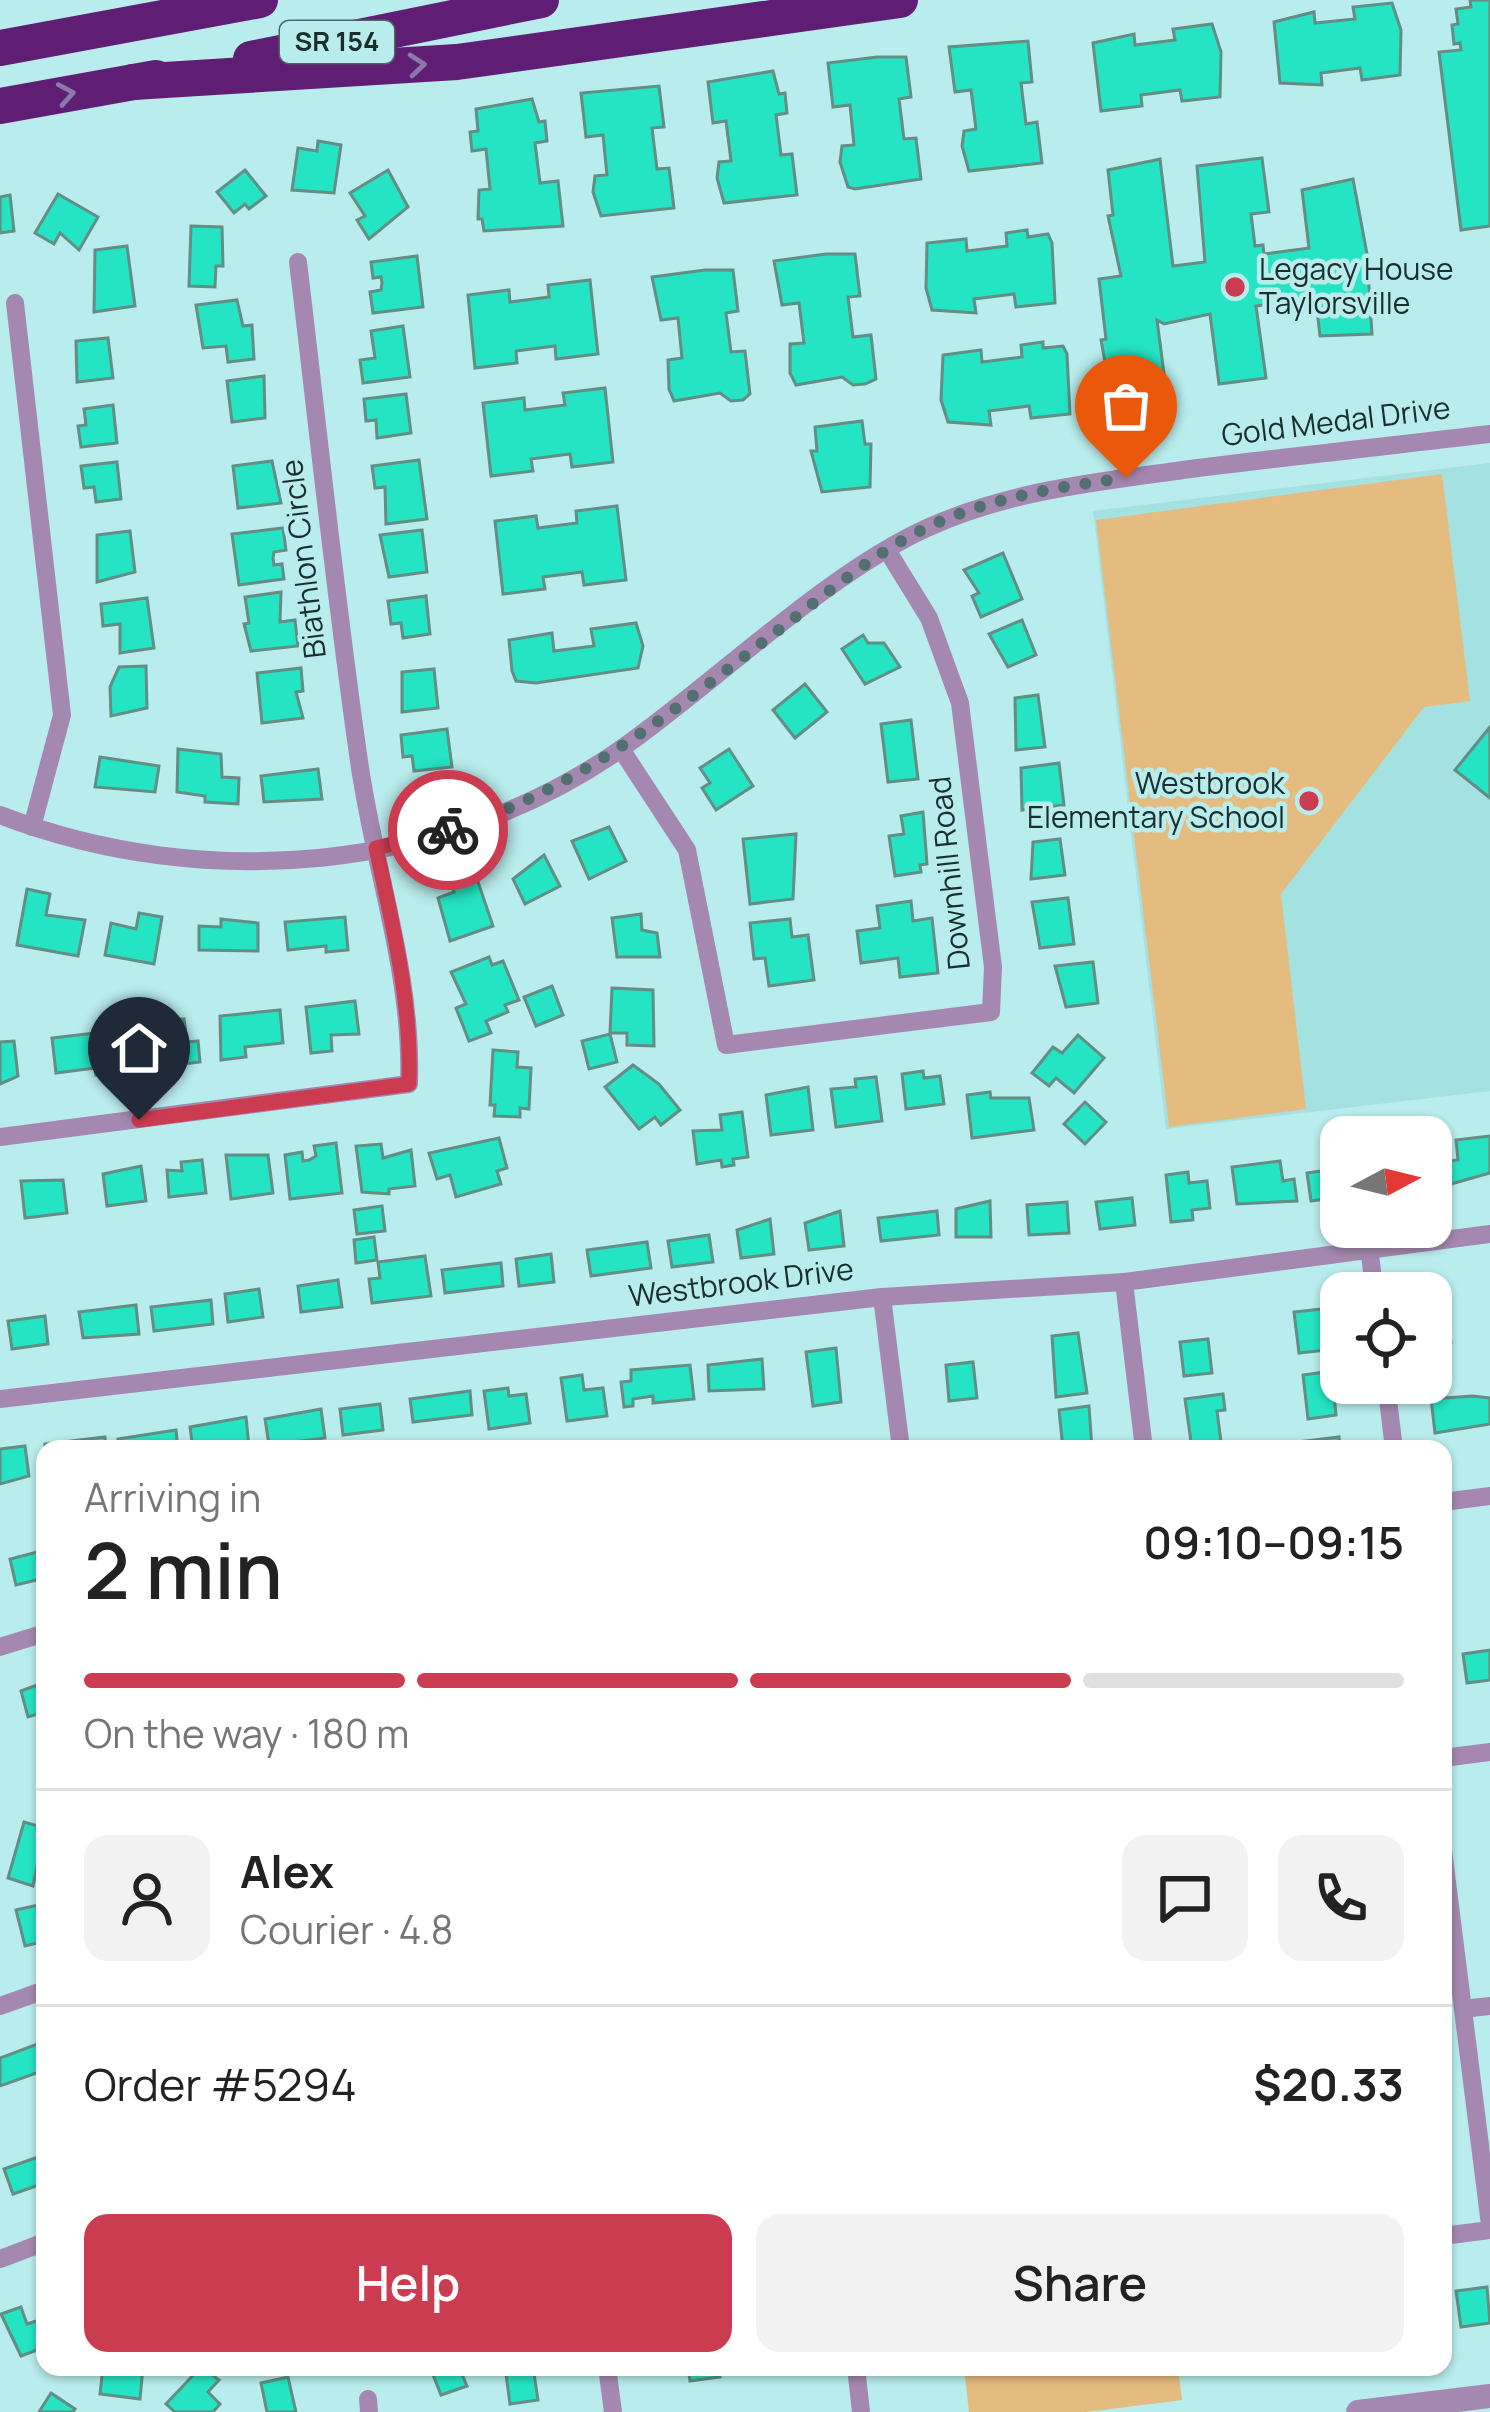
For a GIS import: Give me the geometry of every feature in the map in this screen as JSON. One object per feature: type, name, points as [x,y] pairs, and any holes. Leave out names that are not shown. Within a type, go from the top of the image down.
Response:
[{"type":"highway","points":[[0,27],[145,0]]},
{"type":"highway","name":"SR 154","points":[[0,48],[260,0]]},
{"type":"highway","name":"SR 154","points":[[0,106],[542,0]]},
{"type":"highway","points":[[133,82],[457,62],[900,0]]},
{"type":"street","name":"Biathlon Circle","points":[[0,1137],[409,1084],[410,1043],[400,966],[359,764],[298,262]]},
{"type":"street","points":[[15,303],[62,715],[32,827]]},
{"type":"street","name":"Gold Medal Drive","points":[[0,815],[163,859],[232,864],[376,848],[461,826],[523,803],[621,749],[887,550],[955,517],[1040,491],[1490,434]]},
{"type":"street","name":"Downhill Road","points":[[621,749],[687,850],[726,1045],[991,1012],[993,967],[960,703],[929,618],[887,550]]},
{"type":"street","name":"Westbrook Drive","points":[[1452,1238],[1490,1234]]},
{"type":"street","points":[[1369,1248],[1372,1272]]},
{"type":"street","name":"Westbrook Drive","points":[[0,1400],[882,1297],[1124,1282],[1369,1248]]},
{"type":"street","points":[[1124,1282],[1143,1440]]},
{"type":"street","points":[[882,1297],[900,1440]]},
{"type":"street","points":[[1389,1404],[1393,1440]]},
{"type":"street","points":[[1452,1501],[1490,1496]]},
{"type":"street","points":[[0,1647],[36,1636]]},
{"type":"street","points":[[1452,1757],[1490,1752]]},
{"type":"street","points":[[1452,1922],[1490,2228],[1452,2234]]},
{"type":"street","points":[[0,2006],[36,1993]]},
{"type":"street","points":[[1463,2009],[1490,2006]]},
{"type":"street","points":[[0,2259],[36,2245]]},
{"type":"street","points":[[609,2376],[613,2412]]},
{"type":"street","points":[[857,2376],[861,2412]]},
{"type":"street","points":[[1358,2412],[1490,2396]]},
{"type":"shaded area","name":"Westbrook Elementary School","points":[[1490,463],[1490,1091],[1166,1129],[1093,511]]},
{"type":"shaded area","name":"Westbrook Elementary School","points":[[1442,474],[1470,701],[1424,707],[1281,894],[1306,1109],[1169,1127],[1096,520]]},
{"type":"shaded area","points":[[965,2376],[1179,2376],[1182,2400],[1086,2412],[969,2412]]},
{"type":"building","points":[[1470,0],[1490,0],[1490,226],[1461,230],[1439,52],[1461,50],[1460,43],[1454,44],[1452,25],[1458,24],[1456,9],[1471,7]]},
{"type":"building","points":[[1392,3],[1401,30],[1400,75],[1362,80],[1360,68],[1321,73],[1322,85],[1280,83],[1274,22],[1314,12],[1315,23],[1355,19],[1353,7]]},
{"type":"building","points":[[1212,24],[1221,52],[1220,97],[1182,101],[1180,90],[1141,95],[1142,106],[1101,111],[1093,43],[1134,34],[1135,45],[1175,40],[1173,29]]},
{"type":"building","points":[[1028,41],[1032,82],[1021,83],[1026,124],[1037,122],[1042,163],[969,171],[962,146],[964,131],[976,129],[971,90],[955,92],[949,47]]},
{"type":"building","points":[[906,57],[911,97],[899,99],[904,139],[916,138],[921,179],[855,189],[848,187],[840,162],[842,146],[854,145],[850,105],[833,107],[828,63]]},
{"type":"building","points":[[773,71],[779,94],[785,93],[787,113],[776,115],[781,155],[792,154],[797,195],[724,203],[717,178],[719,162],[731,161],[726,121],[713,123],[708,82]]},
{"type":"building","points":[[659,86],[664,127],[652,128],[657,169],[669,168],[674,208],[601,216],[593,192],[595,176],[607,175],[603,135],[586,137],[581,93]]},
{"type":"building","points":[[532,99],[539,122],[545,121],[547,141],[535,143],[540,183],[558,181],[563,226],[484,231],[478,219],[479,190],[490,189],[486,149],[472,151],[470,132],[478,131],[476,109]]},
{"type":"building","points":[[318,141],[341,145],[334,193],[292,190],[298,148],[317,151]]},
{"type":"building","name":"Legacy House Taylorsville","points":[[1262,158],[1269,212],[1251,214],[1255,246],[1263,245],[1264,254],[1309,248],[1302,190],[1353,179],[1367,254],[1372,334],[1320,336],[1316,301],[1281,310],[1280,303],[1256,306],[1266,378],[1219,384],[1210,314],[1164,324],[1157,320],[1169,412],[1116,423],[1101,340],[1106,339],[1099,279],[1121,276],[1108,216],[1113,215],[1108,170],[1160,159],[1173,266],[1205,262],[1197,166]]},
{"type":"building","points":[[245,170],[266,196],[234,213],[217,192]]},
{"type":"building","points":[[388,170],[408,207],[369,239],[357,220],[365,216],[350,193]]},
{"type":"building","points":[[58,194],[98,217],[79,250],[60,233],[54,244],[35,233]]},
{"type":"building","points":[[10,195],[14,231],[0,233],[0,197]]},
{"type":"building","points":[[191,226],[222,227],[223,266],[216,266],[215,287],[189,286]]},
{"type":"building","points":[[1027,230],[1028,237],[1048,234],[1052,243],[1055,303],[1016,307],[1014,294],[974,299],[976,313],[932,310],[926,288],[927,243],[966,239],[967,251],[1007,246],[1006,233]]},
{"type":"building","points":[[127,246],[135,306],[94,312],[95,250]]},
{"type":"building","points":[[855,254],[860,296],[848,297],[853,337],[871,335],[876,379],[865,384],[853,385],[842,377],[796,385],[790,373],[790,344],[804,343],[799,303],[782,305],[774,261]]},
{"type":"building","points":[[417,256],[423,307],[373,313],[370,292],[381,290],[382,283],[381,277],[373,278],[371,262]]},
{"type":"building","points":[[733,270],[738,311],[726,313],[731,352],[745,351],[750,394],[743,400],[731,401],[720,393],[674,401],[669,389],[668,360],[682,358],[678,318],[661,320],[652,277]]},
{"type":"building","points":[[590,280],[598,354],[556,359],[555,346],[516,351],[517,363],[475,368],[468,295],[509,290],[510,302],[549,297],[548,285]]},
{"type":"building","points":[[237,300],[243,326],[252,325],[254,359],[228,362],[226,346],[203,348],[196,305]]},
{"type":"building","points":[[403,326],[410,377],[363,383],[360,360],[375,358],[371,331]]},
{"type":"building","points":[[108,338],[113,378],[77,382],[76,341]]},
{"type":"building","points":[[1043,342],[1043,348],[1063,346],[1067,354],[1070,414],[1031,418],[1029,406],[989,411],[991,425],[948,422],[941,400],[943,355],[981,350],[982,362],[1022,357],[1021,345]]},
{"type":"building","points":[[264,376],[265,418],[232,422],[227,381]]},
{"type":"building","points":[[605,388],[613,462],[572,467],[570,454],[531,459],[533,471],[491,476],[483,403],[524,398],[525,410],[565,405],[563,393]]},
{"type":"building","points":[[406,394],[411,433],[377,438],[376,420],[366,421],[364,399]]},
{"type":"building","points":[[113,405],[117,443],[81,447],[78,426],[86,425],[84,409]]},
{"type":"building","points":[[862,421],[865,444],[871,444],[870,487],[822,492],[811,451],[817,451],[815,427]]},
{"type":"building","points":[[419,460],[427,519],[386,524],[385,487],[375,488],[372,466]]},
{"type":"building","points":[[272,461],[281,503],[238,508],[233,466]]},
{"type":"building","points":[[117,462],[121,499],[96,502],[94,487],[84,488],[81,466]]},
{"type":"building","points":[[617,506],[626,580],[584,585],[582,572],[543,577],[545,589],[503,594],[495,521],[536,516],[538,528],[577,523],[576,511]]},
{"type":"building","points":[[283,528],[286,550],[274,552],[273,558],[274,565],[282,564],[284,579],[239,585],[232,534]]},
{"type":"building","points":[[422,530],[427,572],[389,577],[380,535]]},
{"type":"building","points":[[130,531],[135,572],[97,582],[97,535]]},
{"type":"building","points":[[1003,553],[1022,599],[981,617],[972,596],[979,593],[964,570]]},
{"type":"building","points":[[281,592],[280,622],[295,620],[298,646],[251,651],[244,624],[249,623],[245,597]]},
{"type":"building","points":[[426,596],[430,634],[403,638],[401,623],[391,624],[388,601]]},
{"type":"building","points":[[147,598],[154,648],[120,653],[120,624],[103,626],[101,604]]},
{"type":"building","points":[[1022,620],[1036,655],[1008,667],[989,634]]},
{"type":"building","points":[[636,623],[643,646],[638,668],[536,683],[516,681],[509,640],[552,633],[554,651],[594,646],[591,629]]},
{"type":"building","points":[[863,635],[868,643],[884,643],[900,667],[865,684],[842,649]]},
{"type":"building","points":[[146,666],[147,708],[111,716],[110,687],[119,667]]},
{"type":"building","points":[[301,668],[303,691],[296,692],[303,718],[262,723],[257,673]]},
{"type":"building","points":[[434,669],[438,708],[402,712],[402,672]]},
{"type":"building","points":[[805,684],[827,712],[795,738],[773,710]]},
{"type":"building","points":[[1038,695],[1045,747],[1016,750],[1015,698]]},
{"type":"building","points":[[911,720],[918,779],[888,782],[881,724]]},
{"type":"building","points":[[1490,727],[1490,798],[1455,770]]},
{"type":"building","points":[[447,729],[452,767],[414,771],[412,756],[403,757],[401,735]]},
{"type":"building","points":[[178,749],[221,754],[222,777],[239,778],[238,804],[205,802],[205,796],[177,792]]},
{"type":"building","points":[[729,749],[753,786],[716,810],[702,788],[710,783],[700,768]]},
{"type":"building","points":[[100,757],[159,766],[155,792],[95,787]]},
{"type":"building","points":[[1059,763],[1064,805],[1022,810],[1021,768]]},
{"type":"building","points":[[318,769],[322,799],[264,802],[261,776]]},
{"type":"building","points":[[923,812],[927,864],[920,865],[921,872],[895,876],[889,836],[904,834],[901,816]]},
{"type":"building","points":[[609,827],[626,861],[589,879],[572,841]]},
{"type":"building","points":[[796,834],[793,899],[750,904],[743,839]]},
{"type":"building","points":[[1060,839],[1065,875],[1031,879],[1033,842]]},
{"type":"building","points":[[544,855],[560,886],[525,904],[513,879]]},
{"type":"building","points":[[476,876],[493,926],[450,941],[438,898],[454,892],[451,885]]},
{"type":"building","points":[[27,889],[50,894],[46,915],[85,920],[78,956],[17,945]]},
{"type":"building","points":[[1068,898],[1074,944],[1040,948],[1032,902]]},
{"type":"building","points":[[911,901],[913,921],[932,918],[938,973],[900,977],[898,958],[861,963],[857,931],[880,928],[877,906]]},
{"type":"building","points":[[139,913],[162,917],[154,964],[105,955],[111,923],[136,929]]},
{"type":"building","points":[[641,914],[642,930],[657,933],[660,957],[617,957],[612,918]]},
{"type":"building","points":[[345,917],[348,950],[326,952],[326,946],[288,950],[285,922]]},
{"type":"building","points":[[221,919],[258,923],[258,951],[199,950],[199,926],[221,927]]},
{"type":"building","points":[[790,919],[792,937],[808,935],[814,980],[769,986],[765,958],[754,959],[750,923]]},
{"type":"building","points":[[489,957],[492,965],[503,961],[519,1000],[505,1005],[508,1012],[486,1021],[491,1033],[469,1041],[456,1008],[466,1004],[451,972]]},
{"type":"building","points":[[1093,962],[1098,1003],[1066,1007],[1055,966]]},
{"type":"building","points":[[552,986],[563,1015],[536,1026],[524,997]]},
{"type":"building","points":[[612,988],[653,990],[654,1046],[627,1045],[627,1033],[610,1033]]},
{"type":"building","points":[[355,1001],[359,1034],[331,1035],[332,1051],[311,1053],[306,1007]]},
{"type":"building","points":[[280,1010],[283,1043],[245,1047],[246,1057],[221,1060],[220,1016]]},
{"type":"building","points":[[184,1019],[187,1042],[198,1041],[200,1062],[167,1066],[166,1057],[140,1060],[136,1024]]},
{"type":"building","points":[[112,1031],[117,1073],[96,1075],[95,1068],[56,1073],[52,1038]]},
{"type":"building","points":[[610,1034],[617,1062],[589,1069],[582,1041]]},
{"type":"building","points":[[1078,1035],[1104,1058],[1074,1093],[1056,1078],[1049,1086],[1032,1073],[1053,1047],[1062,1053]]},
{"type":"building","points":[[14,1041],[18,1076],[0,1084],[0,1042]]},
{"type":"building","points":[[493,1050],[518,1052],[517,1067],[531,1068],[529,1109],[520,1108],[520,1117],[494,1116],[495,1105],[490,1105]]},
{"type":"building","points":[[633,1065],[659,1084],[680,1110],[661,1125],[655,1117],[639,1129],[605,1087]]},
{"type":"building","points":[[923,1071],[924,1078],[940,1076],[944,1104],[906,1109],[902,1074]]},
{"type":"building","points":[[876,1077],[882,1121],[836,1127],[831,1089],[856,1087],[855,1079]]},
{"type":"building","points":[[808,1087],[813,1130],[771,1135],[766,1095]]},
{"type":"building","points":[[990,1092],[991,1098],[1029,1098],[1034,1130],[972,1138],[967,1095]]},
{"type":"building","points":[[1085,1102],[1106,1122],[1085,1144],[1064,1124]]},
{"type":"building","points":[[742,1112],[748,1157],[722,1167],[721,1160],[697,1164],[693,1131],[722,1130],[720,1115]]},
{"type":"building","points":[[1490,1136],[1490,1173],[1452,1184],[1452,1161],[1458,1160],[1456,1140]]},
{"type":"building","points":[[499,1138],[507,1168],[497,1171],[501,1184],[456,1197],[450,1175],[437,1179],[429,1153]]},
{"type":"building","points":[[336,1143],[342,1193],[290,1199],[285,1155],[302,1152],[303,1161],[309,1160],[316,1156],[314,1146]]},
{"type":"building","points":[[381,1144],[383,1158],[411,1150],[415,1186],[389,1189],[389,1194],[362,1192],[356,1146]]},
{"type":"building","points":[[226,1155],[268,1155],[273,1193],[231,1199]]},
{"type":"building","points":[[202,1160],[206,1193],[169,1197],[167,1170],[182,1171],[181,1162]]},
{"type":"building","points":[[1280,1161],[1283,1181],[1294,1179],[1297,1201],[1237,1204],[1232,1167]]},
{"type":"building","points":[[141,1166],[146,1201],[107,1206],[103,1174]]},
{"type":"building","points":[[1320,1171],[1320,1200],[1311,1201],[1307,1173]]},
{"type":"building","points":[[1188,1172],[1189,1183],[1207,1181],[1210,1208],[1192,1210],[1193,1220],[1171,1222],[1166,1175]]},
{"type":"building","points":[[63,1180],[67,1213],[25,1218],[21,1181]]},
{"type":"building","points":[[1132,1198],[1135,1225],[1100,1229],[1096,1202]]},
{"type":"building","points":[[990,1201],[991,1237],[956,1237],[956,1209]]},
{"type":"building","points":[[1067,1202],[1069,1233],[1029,1235],[1027,1205]]},
{"type":"building","points":[[382,1206],[385,1231],[357,1234],[354,1210]]},
{"type":"building","points":[[840,1211],[844,1246],[809,1250],[805,1223]]},
{"type":"building","points":[[937,1211],[939,1235],[881,1241],[878,1218]]},
{"type":"building","points":[[770,1219],[774,1254],[741,1258],[737,1230]]},
{"type":"building","points":[[709,1235],[713,1262],[672,1267],[668,1241]]},
{"type":"building","points":[[374,1237],[377,1260],[356,1263],[354,1240]]},
{"type":"building","points":[[647,1242],[651,1268],[591,1276],[587,1250]]},
{"type":"building","points":[[551,1254],[554,1282],[519,1286],[516,1259]]},
{"type":"building","points":[[425,1256],[431,1296],[372,1303],[369,1279],[380,1278],[378,1262]]},
{"type":"building","points":[[501,1263],[503,1286],[445,1293],[442,1270]]},
{"type":"building","points":[[338,1280],[342,1307],[301,1312],[298,1286]]},
{"type":"building","points":[[259,1289],[263,1317],[228,1322],[225,1294]]},
{"type":"building","points":[[211,1300],[213,1324],[154,1331],[151,1307]]},
{"type":"building","points":[[136,1305],[139,1334],[83,1338],[79,1312]]},
{"type":"building","points":[[1320,1309],[1320,1351],[1299,1353],[1294,1312]]},
{"type":"building","points":[[45,1316],[48,1344],[12,1349],[8,1321]]},
{"type":"building","points":[[1078,1333],[1087,1393],[1056,1397],[1052,1336]]},
{"type":"building","points":[[1208,1339],[1212,1373],[1184,1376],[1180,1342]]},
{"type":"building","points":[[836,1348],[841,1402],[813,1406],[806,1352]]},
{"type":"building","points":[[762,1359],[764,1389],[709,1391],[708,1365]]},
{"type":"building","points":[[973,1362],[977,1398],[949,1401],[946,1365]]},
{"type":"building","points":[[690,1365],[694,1399],[653,1403],[653,1396],[633,1399],[633,1406],[624,1407],[621,1382],[631,1381],[631,1370]]},
{"type":"building","points":[[1320,1373],[1320,1404],[1335,1404],[1336,1415],[1308,1419],[1303,1375]]},
{"type":"building","points":[[582,1375],[584,1390],[603,1388],[607,1416],[567,1421],[561,1378]]},
{"type":"building","points":[[508,1388],[509,1396],[526,1394],[530,1423],[489,1429],[484,1391]]},
{"type":"building","points":[[470,1391],[472,1415],[413,1422],[410,1399]]},
{"type":"building","points":[[1223,1394],[1225,1410],[1217,1411],[1221,1440],[1191,1440],[1185,1399]]},
{"type":"building","points":[[1452,1398],[1490,1398],[1490,1424],[1435,1433],[1432,1404],[1452,1404]]},
{"type":"building","points":[[380,1404],[383,1430],[343,1435],[340,1409]]},
{"type":"building","points":[[1089,1406],[1091,1440],[1062,1440],[1059,1410]]},
{"type":"building","points":[[321,1409],[325,1438],[268,1440],[265,1419]]},
{"type":"building","points":[[246,1417],[248,1440],[192,1440],[190,1427]]},
{"type":"building","points":[[176,1430],[177,1440],[118,1440]]},
{"type":"building","points":[[25,1446],[29,1476],[0,1484],[0,1449]]},
{"type":"building","points":[[36,1552],[36,1580],[16,1585],[10,1559]]},
{"type":"building","points":[[1490,1650],[1490,1680],[1467,1683],[1463,1654]]},
{"type":"building","points":[[36,1685],[36,1715],[28,1717],[21,1691]]},
{"type":"building","points":[[24,1822],[36,1825],[33,1886],[8,1878]]},
{"type":"building","points":[[36,1906],[36,1943],[25,1946],[16,1910]]},
{"type":"building","points":[[36,2044],[36,2073],[0,2086],[0,2058]]},
{"type":"building","points":[[36,2158],[36,2186],[13,2194],[4,2169]]},
{"type":"building","points":[[1487,2287],[1490,2323],[1461,2327],[1456,2291]]},
{"type":"building","points":[[21,2307],[27,2324],[36,2321],[36,2350],[21,2356],[1,2314]]},
{"type":"building","points":[[102,2376],[142,2376],[140,2399],[100,2394]]},
{"type":"building","points":[[192,2376],[219,2380],[208,2392],[220,2404],[213,2412],[175,2412],[166,2404]]},
{"type":"building","points":[[434,2376],[463,2376],[467,2386],[441,2395]]},
{"type":"building","points":[[506,2376],[534,2376],[538,2400],[510,2404]]},
{"type":"building","points":[[689,2376],[720,2376],[720,2377],[690,2381]]},
{"type":"building","points":[[288,2377],[296,2412],[267,2412],[261,2383]]},
{"type":"building","points":[[51,2393],[75,2409],[73,2412],[39,2412]]},
{"type":"way so far","points":[[448,830],[523,803],[621,749],[843,580],[924,529],[996,502],[1126,478]]},
{"type":"place","name":"Legacy House Taylorsville","points":[[1235,287]]},
{"type":"place","name":"Westbrook Elementary School","points":[[1309,801]]},
{"type":"route","points":[[139,1120],[409,1084],[410,1043],[400,966],[376,848],[448,830]]}]
